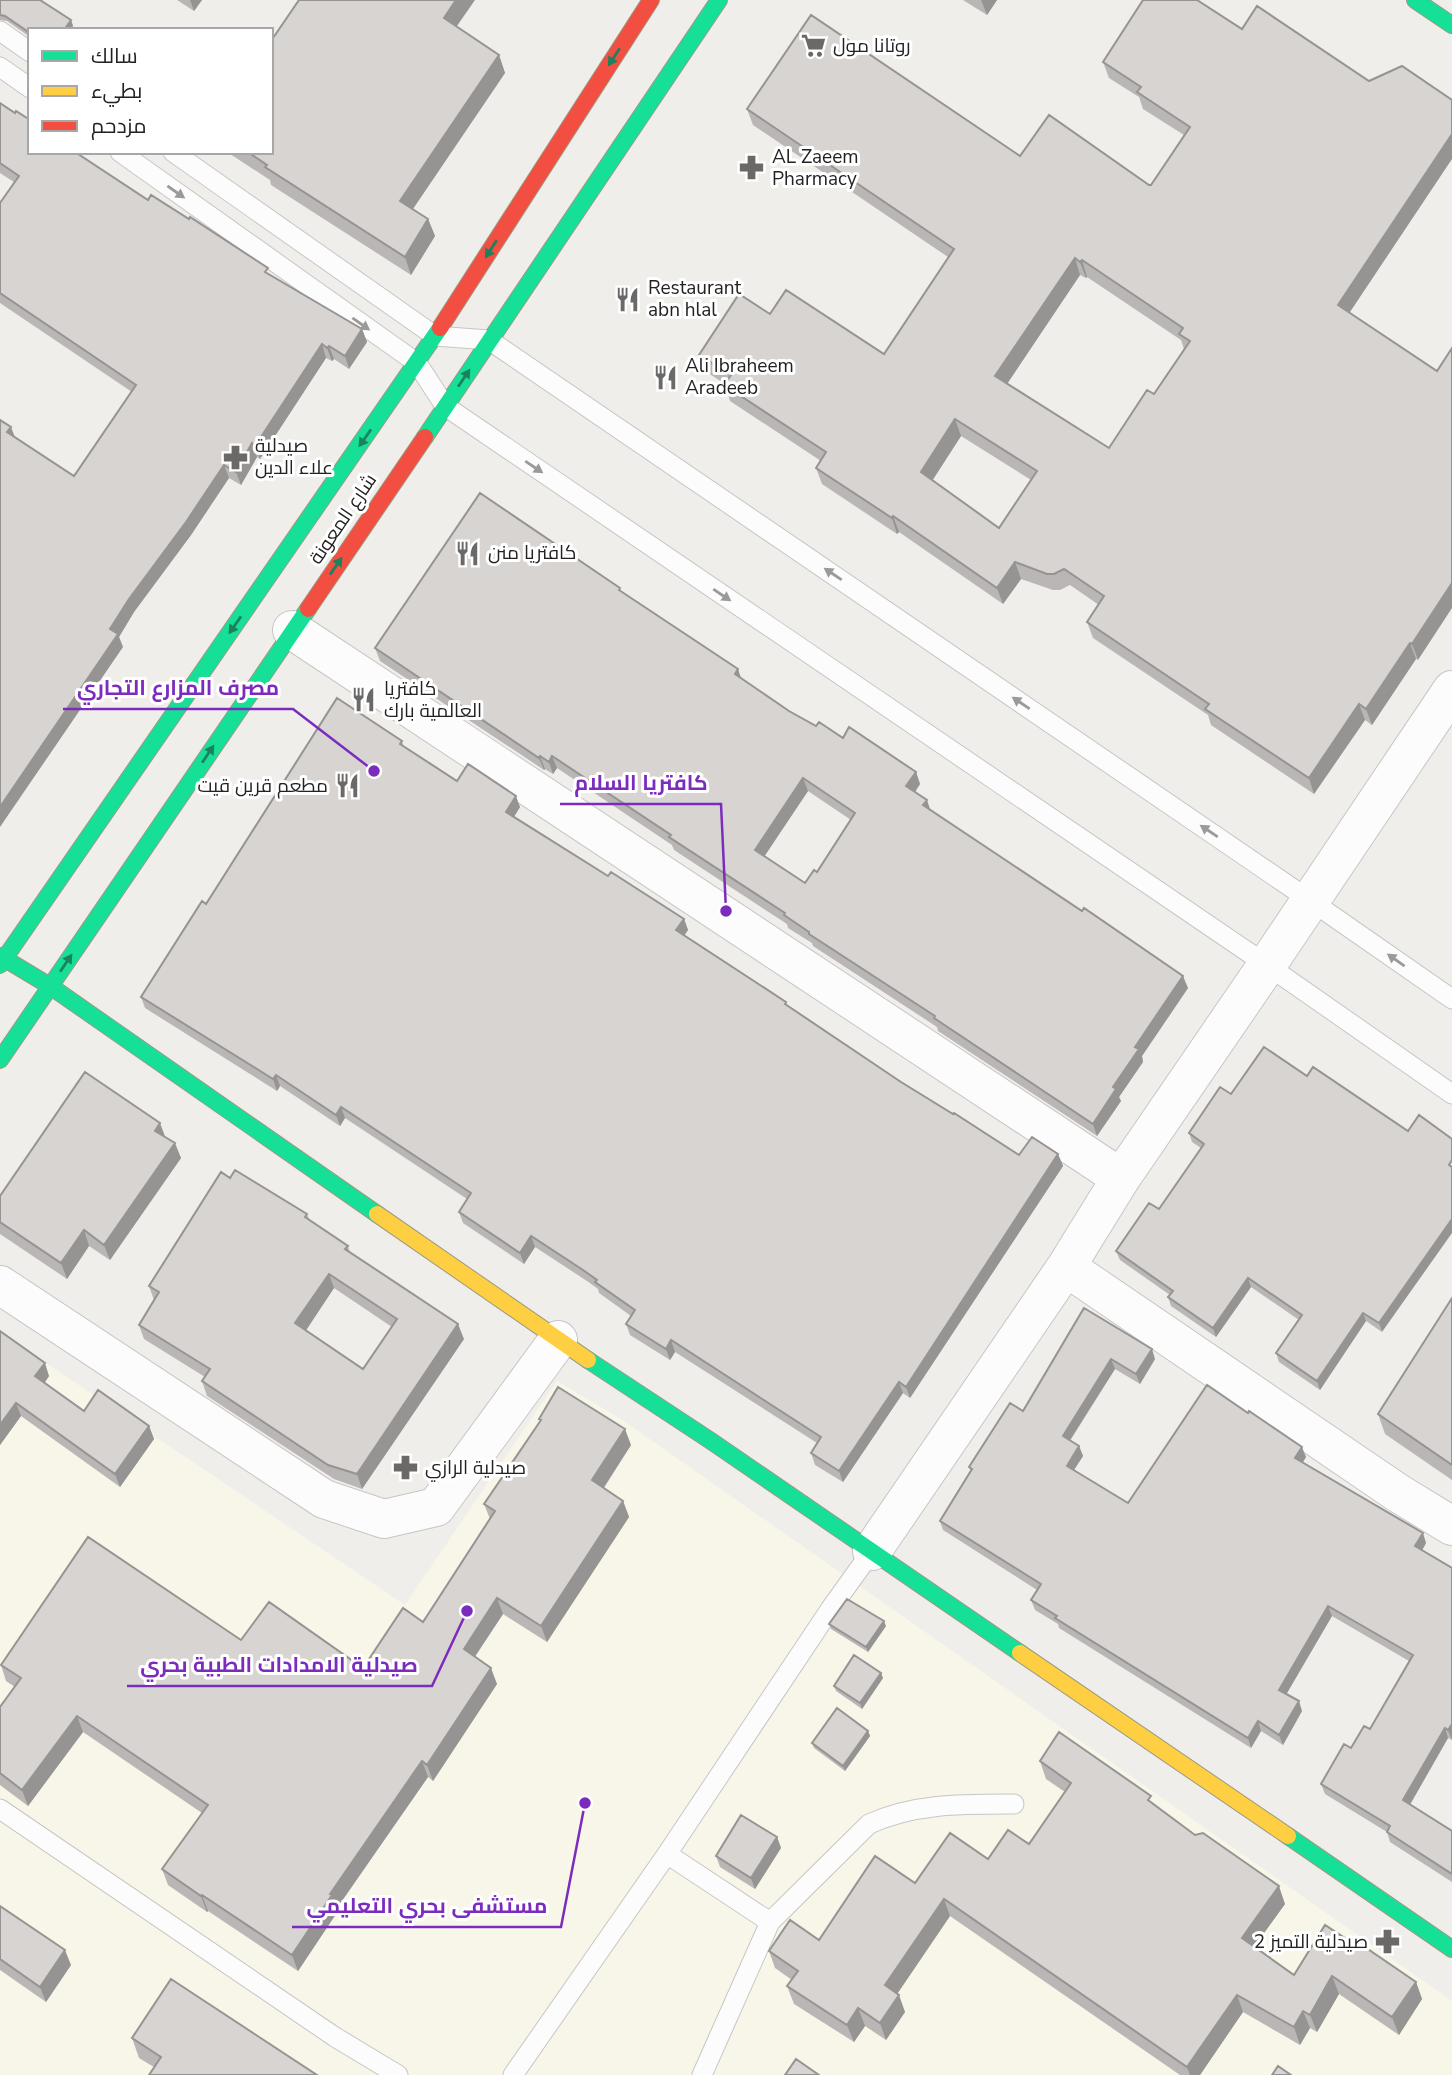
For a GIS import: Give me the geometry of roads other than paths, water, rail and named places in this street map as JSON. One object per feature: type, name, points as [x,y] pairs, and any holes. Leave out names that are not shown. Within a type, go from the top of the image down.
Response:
[{"type":"main road","name":"شارع المعونة","points":[[2,960],[417,363],[651,0]]},
{"type":"main road","name":"شارع المعونة","points":[[0,1060],[719,0]]},
{"type":"main road","points":[[1415,0],[1452,25]]},
{"type":"main road","points":[[2,960],[50,986],[558,1340],[711,1441],[1452,1950]]},
{"type":"street","points":[[292,630],[1121,1178]]},
{"type":"street","points":[[872,1551],[1066,1267],[1121,1178],[1452,690]]},
{"type":"street","points":[[1066,1267],[1398,1493],[1452,1526]]},
{"type":"street","points":[[0,1285],[324,1499],[384,1520],[436,1507],[558,1340]]},
{"type":"lane","points":[[0,31],[28,51]]},
{"type":"lane","points":[[0,67],[28,87]]},
{"type":"lane","points":[[123,154],[417,363],[445,406],[1267,965],[1452,1094]]},
{"type":"lane","points":[[176,154],[435,336],[489,340],[1452,999]]},
{"type":"lane","points":[[513,2075],[667,1854],[872,1551]]},
{"type":"lane","points":[[702,2075],[770,1922],[869,1824],[886,1816],[943,1805],[1014,1804]]},
{"type":"lane","points":[[0,1809],[335,2037],[398,2075]]},
{"type":"lane","points":[[667,1854],[770,1922]]},
{"type":"place","name":"روتانا مول","points":[[813,46]]},
{"type":"place","name":"AL Zaeem Pharmacy","points":[[752,168]]},
{"type":"place","name":"Restaurant abn hlal","points":[[628,299]]},
{"type":"place","name":"Ali Ibraheem Aradeeb","points":[[665,377]]},
{"type":"place","name":"صيدلية علاء الدين","points":[[235,457]]},
{"type":"place","name":"كافتريا منن","points":[[468,553]]},
{"type":"place","name":"كافتريا العالمية بارك","points":[[364,700]]},
{"type":"place","name":"مصرف المزارع التجاري","points":[[374,771]]},
{"type":"place","name":"مطعم قرين قيت","points":[[348,786]]},
{"type":"place","name":"كافتريا السلام","points":[[726,911]]},
{"type":"place","name":"صيدلية الرازي","points":[[405,1468]]},
{"type":"place","name":"صيدلية الامدادات الطبية بحري","points":[[467,1611]]},
{"type":"place","name":"مستشفى بحري التعليمي","points":[[585,1803]]},
{"type":"place","name":"صيدلية التميز 2","points":[[1388,1942]]}]
